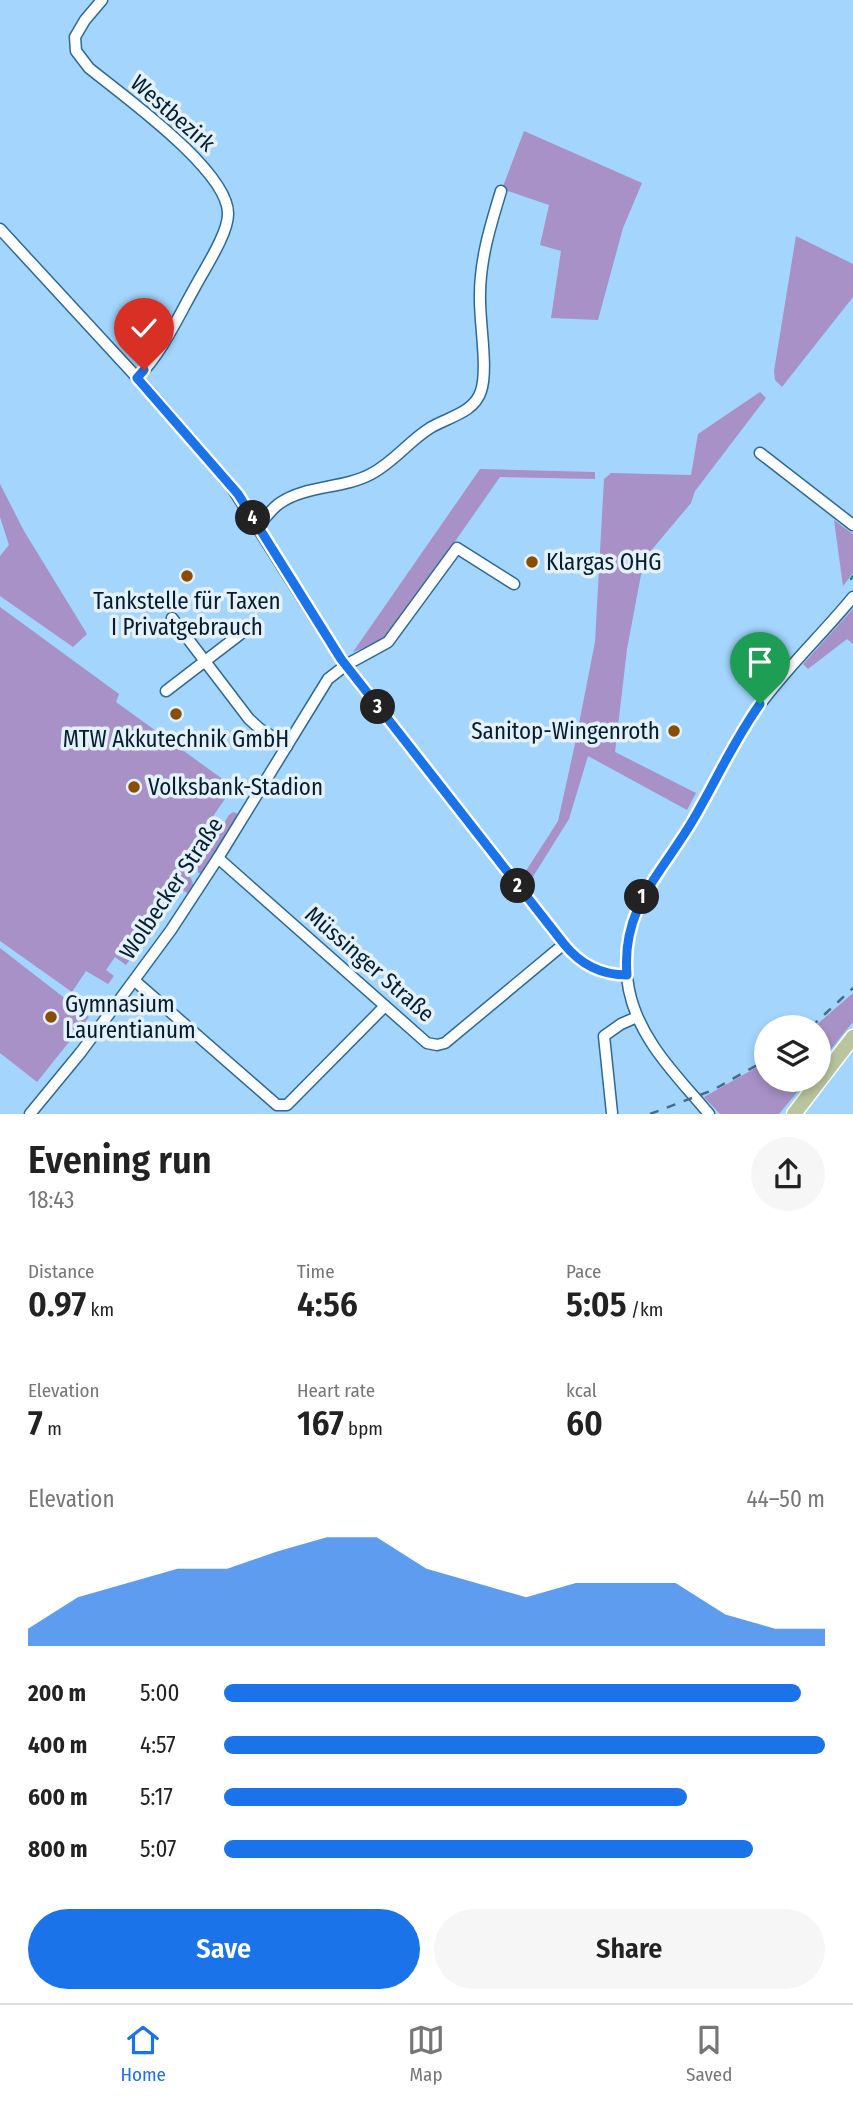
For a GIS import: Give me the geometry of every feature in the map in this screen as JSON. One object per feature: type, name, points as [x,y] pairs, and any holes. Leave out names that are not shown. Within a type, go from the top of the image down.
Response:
[{"type":"main road","points":[[794,1113],[853,1037]]},
{"type":"street","name":"Westbezirk","points":[[102,0],[75,37],[79,58],[190,152],[221,192],[228,214],[222,235],[174,324],[137,378]]},
{"type":"street","points":[[258,526],[274,508],[292,497],[371,474],[430,428],[461,413],[476,400],[481,391],[483,375],[480,299],[483,255],[500,191]]},
{"type":"street","points":[[0,229],[232,486],[346,665],[564,944],[576,957],[591,967],[606,973],[627,975]]},
{"type":"street","points":[[760,453],[853,526]]},
{"type":"street","name":"Wolbecker Straße","points":[[30,1114],[82,1052],[135,981],[218,858],[328,679],[346,665],[388,642],[457,548],[514,584]]},
{"type":"street","points":[[709,1114],[654,1047],[637,1017],[627,975],[626,954],[631,928],[649,884],[692,822],[755,712],[853,597]]},
{"type":"street","points":[[172,618],[255,726],[287,746]]},
{"type":"street","points":[[166,691],[243,632]]},
{"type":"street","name":"Müssinger Straße","points":[[218,858],[427,1043],[445,1043],[564,944]]},
{"type":"street","points":[[135,981],[277,1105],[287,1105],[385,1006]]},
{"type":"street","points":[[612,1112],[604,1036],[637,1017]]},
{"type":"shaded area","points":[[524,131],[642,183],[623,228],[598,320],[551,318],[561,251],[540,245],[549,205],[502,189]]},
{"type":"shaded area","points":[[796,236],[853,264],[853,297],[782,387],[775,380],[774,371]]},
{"type":"shaded area","points":[[760,392],[766,398],[695,491],[691,503],[644,559],[627,649],[615,752],[696,793],[687,810],[588,756],[569,819],[529,883],[522,877],[558,821],[595,642],[604,479],[611,473],[691,475],[698,434]]},
{"type":"shaded area","points":[[480,469],[595,472],[595,479],[500,477],[383,640],[353,652]]},
{"type":"shaded area","points":[[0,484],[24,531],[87,634],[73,647],[0,596],[0,556],[9,545],[0,517]]},
{"type":"shaded area","points":[[834,520],[853,534],[853,573],[843,586]]},
{"type":"shaded area","points":[[0,607],[119,694],[116,702],[228,783],[229,793],[187,854],[183,869],[192,881],[190,895],[172,883],[163,896],[170,901],[126,965],[115,957],[106,970],[114,976],[108,984],[86,971],[72,992],[0,941]]},
{"type":"shaded area","points":[[853,609],[853,644],[847,639],[808,669],[803,664]]},
{"type":"shaded area","points":[[233,812],[239,814],[203,874],[198,873],[198,865]]},
{"type":"shaded area","name":"Gymnasium Laurentianum","points":[[0,948],[89,1017],[37,1082],[0,1053]]},
{"type":"shaded area","points":[[853,993],[853,1022],[831,1049],[831,1015],[828,1015]]},
{"type":"shaded area","points":[[754,1069],[754,1092],[797,1092],[779,1114],[720,1114],[704,1097]]},
{"type":"railway","points":[[824,1015],[853,988]]},
{"type":"railway","points":[[650,1114],[713,1090],[754,1067]]},
{"type":"place","name":"Klargas OHG","points":[[532,562]]},
{"type":"place","name":"Tankstelle für Taxen I Privatgebrauch","points":[[187,576]]},
{"type":"place","name":"MTW Akkutechnik GmbH","points":[[176,714]]},
{"type":"place","name":"Sanitop-Wingenroth","points":[[674,731]]},
{"type":"place","name":"Volksbank-Stadion","points":[[134,787]]},
{"type":"place","name":"Gymnasium Laurentianum","points":[[51,1017]]},
{"type":"route","points":[[144,370],[137,378],[238,494],[341,659],[522,893],[572,953],[588,966],[602,972],[627,975],[628,941],[641,899],[692,822],[734,744],[760,704]]}]
